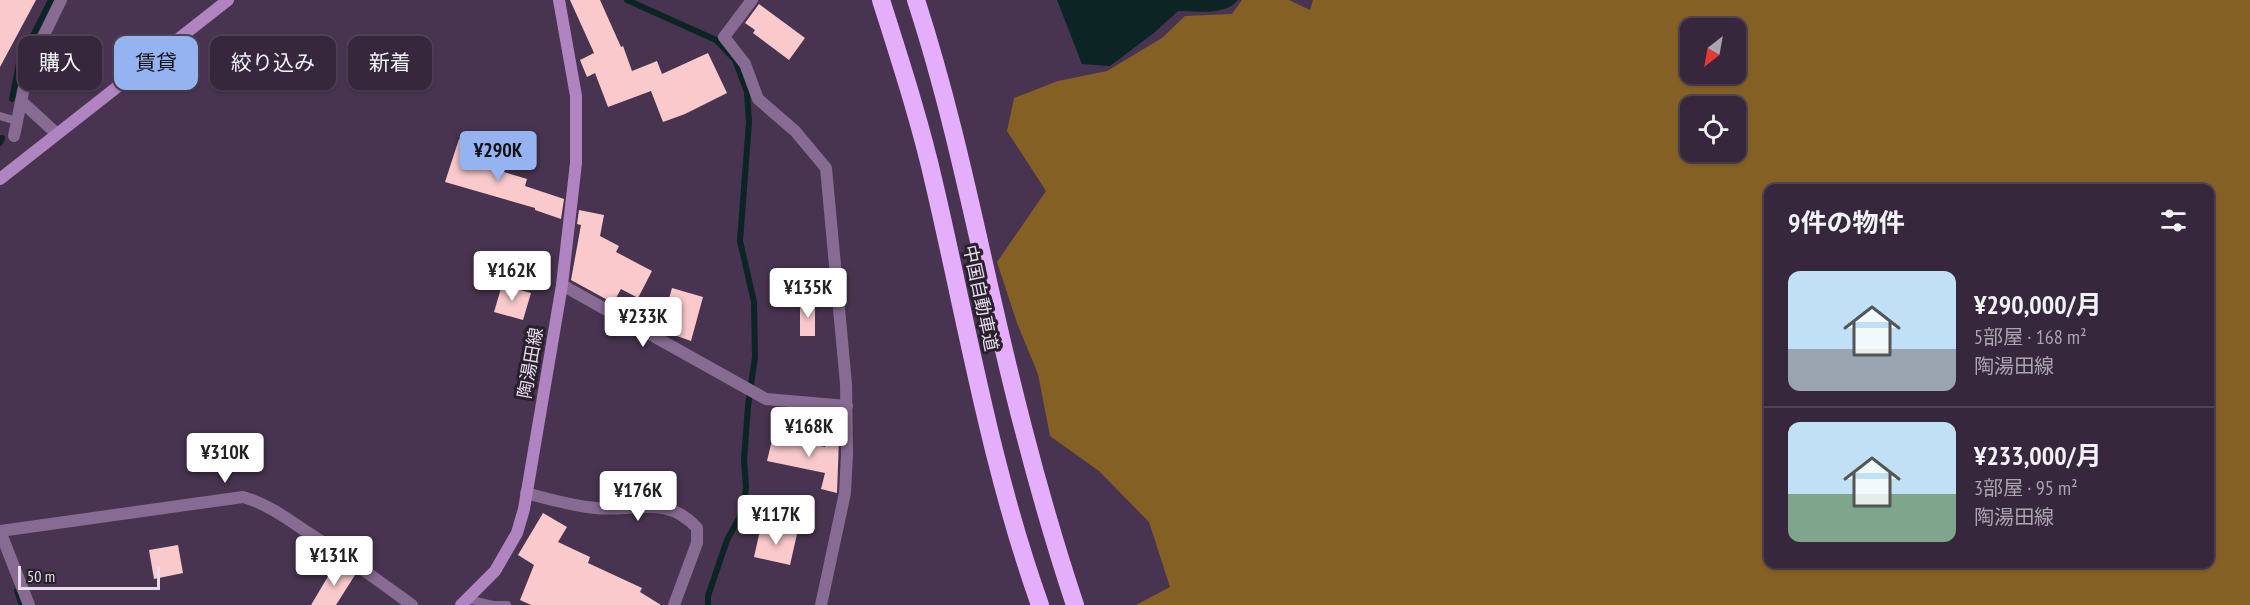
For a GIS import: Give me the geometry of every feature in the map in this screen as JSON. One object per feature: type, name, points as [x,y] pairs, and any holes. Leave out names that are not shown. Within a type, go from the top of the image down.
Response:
[{"type":"highway","name":"中国自動車道","points":[[881,0],[933,180],[991,440],[1022,555],[1040,605]]},
{"type":"highway","name":"中国自動車道","points":[[916,0],[929,40],[961,163],[1024,430],[1075,605]]},
{"type":"main road","points":[[0,179],[228,0]]},
{"type":"main road","name":"陶湯田線","points":[[464,602],[495,571],[517,533],[562,285],[571,222],[577,127],[576,96],[559,0]]},
{"type":"street","points":[[14,136],[28,68],[61,0]]},
{"type":"street","points":[[752,0],[724,37],[745,64],[758,99],[795,131],[826,168],[847,406],[845,492],[821,605]]},
{"type":"street","points":[[21,101],[57,134]]},
{"type":"street","points":[[562,285],[766,399],[847,406]]},
{"type":"street","points":[[526,493],[579,507],[607,509],[664,506],[688,518],[697,528],[697,543],[674,605]]},
{"type":"street","points":[[29,605],[0,531],[243,497],[257,501],[286,518],[412,605]]},
{"type":"lane","points":[[0,116],[17,121]]},
{"type":"lane","points":[[464,602],[507,605]]},
{"type":"shaded area","points":[[1057,0],[1238,0],[1233,5],[1218,11],[1178,11],[1154,33],[1110,66],[1082,64]]},
{"type":"shaded area","points":[[1242,0],[1289,0],[1310,10],[1313,0],[2250,0],[2250,605],[1136,605],[1170,587],[1149,522],[1099,471],[1050,436],[1038,374],[1017,323],[997,262],[1046,191],[1007,131],[1014,98],[1058,81],[1107,71],[1162,38],[1185,16],[1232,14]]},
{"type":"building","points":[[0,0],[36,0],[0,67]]},
{"type":"building","points":[[570,0],[600,0],[621,47],[623,46],[632,71],[657,61],[662,74],[708,53],[727,93],[663,122],[651,91],[608,107],[595,73],[587,77],[580,60],[594,53]]},
{"type":"building","points":[[759,4],[805,38],[789,60],[753,33],[755,30],[745,23]]},
{"type":"building","points":[[459,139],[479,146],[474,163],[527,179],[525,186],[564,199],[561,219],[535,210],[535,208],[445,182]]},
{"type":"building","points":[[579,210],[604,215],[600,236],[619,246],[616,252],[652,271],[638,298],[621,289],[613,303],[571,280],[581,225],[577,224]]},
{"type":"building","points":[[502,285],[531,293],[523,320],[494,312]]},
{"type":"building","points":[[672,288],[703,297],[691,341],[660,330]]},
{"type":"building","points":[[800,302],[815,302],[815,336],[800,336]]},
{"type":"building","points":[[773,436],[825,447],[826,437],[839,439],[837,493],[821,489],[825,473],[767,461]]},
{"type":"building","points":[[543,513],[567,527],[558,542],[590,557],[588,563],[642,588],[640,592],[661,605],[531,605],[520,600],[534,565],[518,555]]},
{"type":"building","points":[[761,526],[797,534],[790,565],[754,557]]},
{"type":"building","points":[[178,545],[183,573],[154,579],[149,550]]},
{"type":"building","points":[[336,563],[355,575],[336,605],[311,605]]},
{"type":"waterway","points":[[12,99],[19,63],[51,0]]},
{"type":"waterway","points":[[627,0],[716,40],[735,60],[747,92],[749,122],[740,241],[754,302],[755,357],[744,460],[746,487],[743,511],[727,540],[708,596],[708,605]]},
{"type":"waterway","points":[[0,143],[2,138]]},
{"type":"waterway","points":[[17,591],[22,605]]}]
